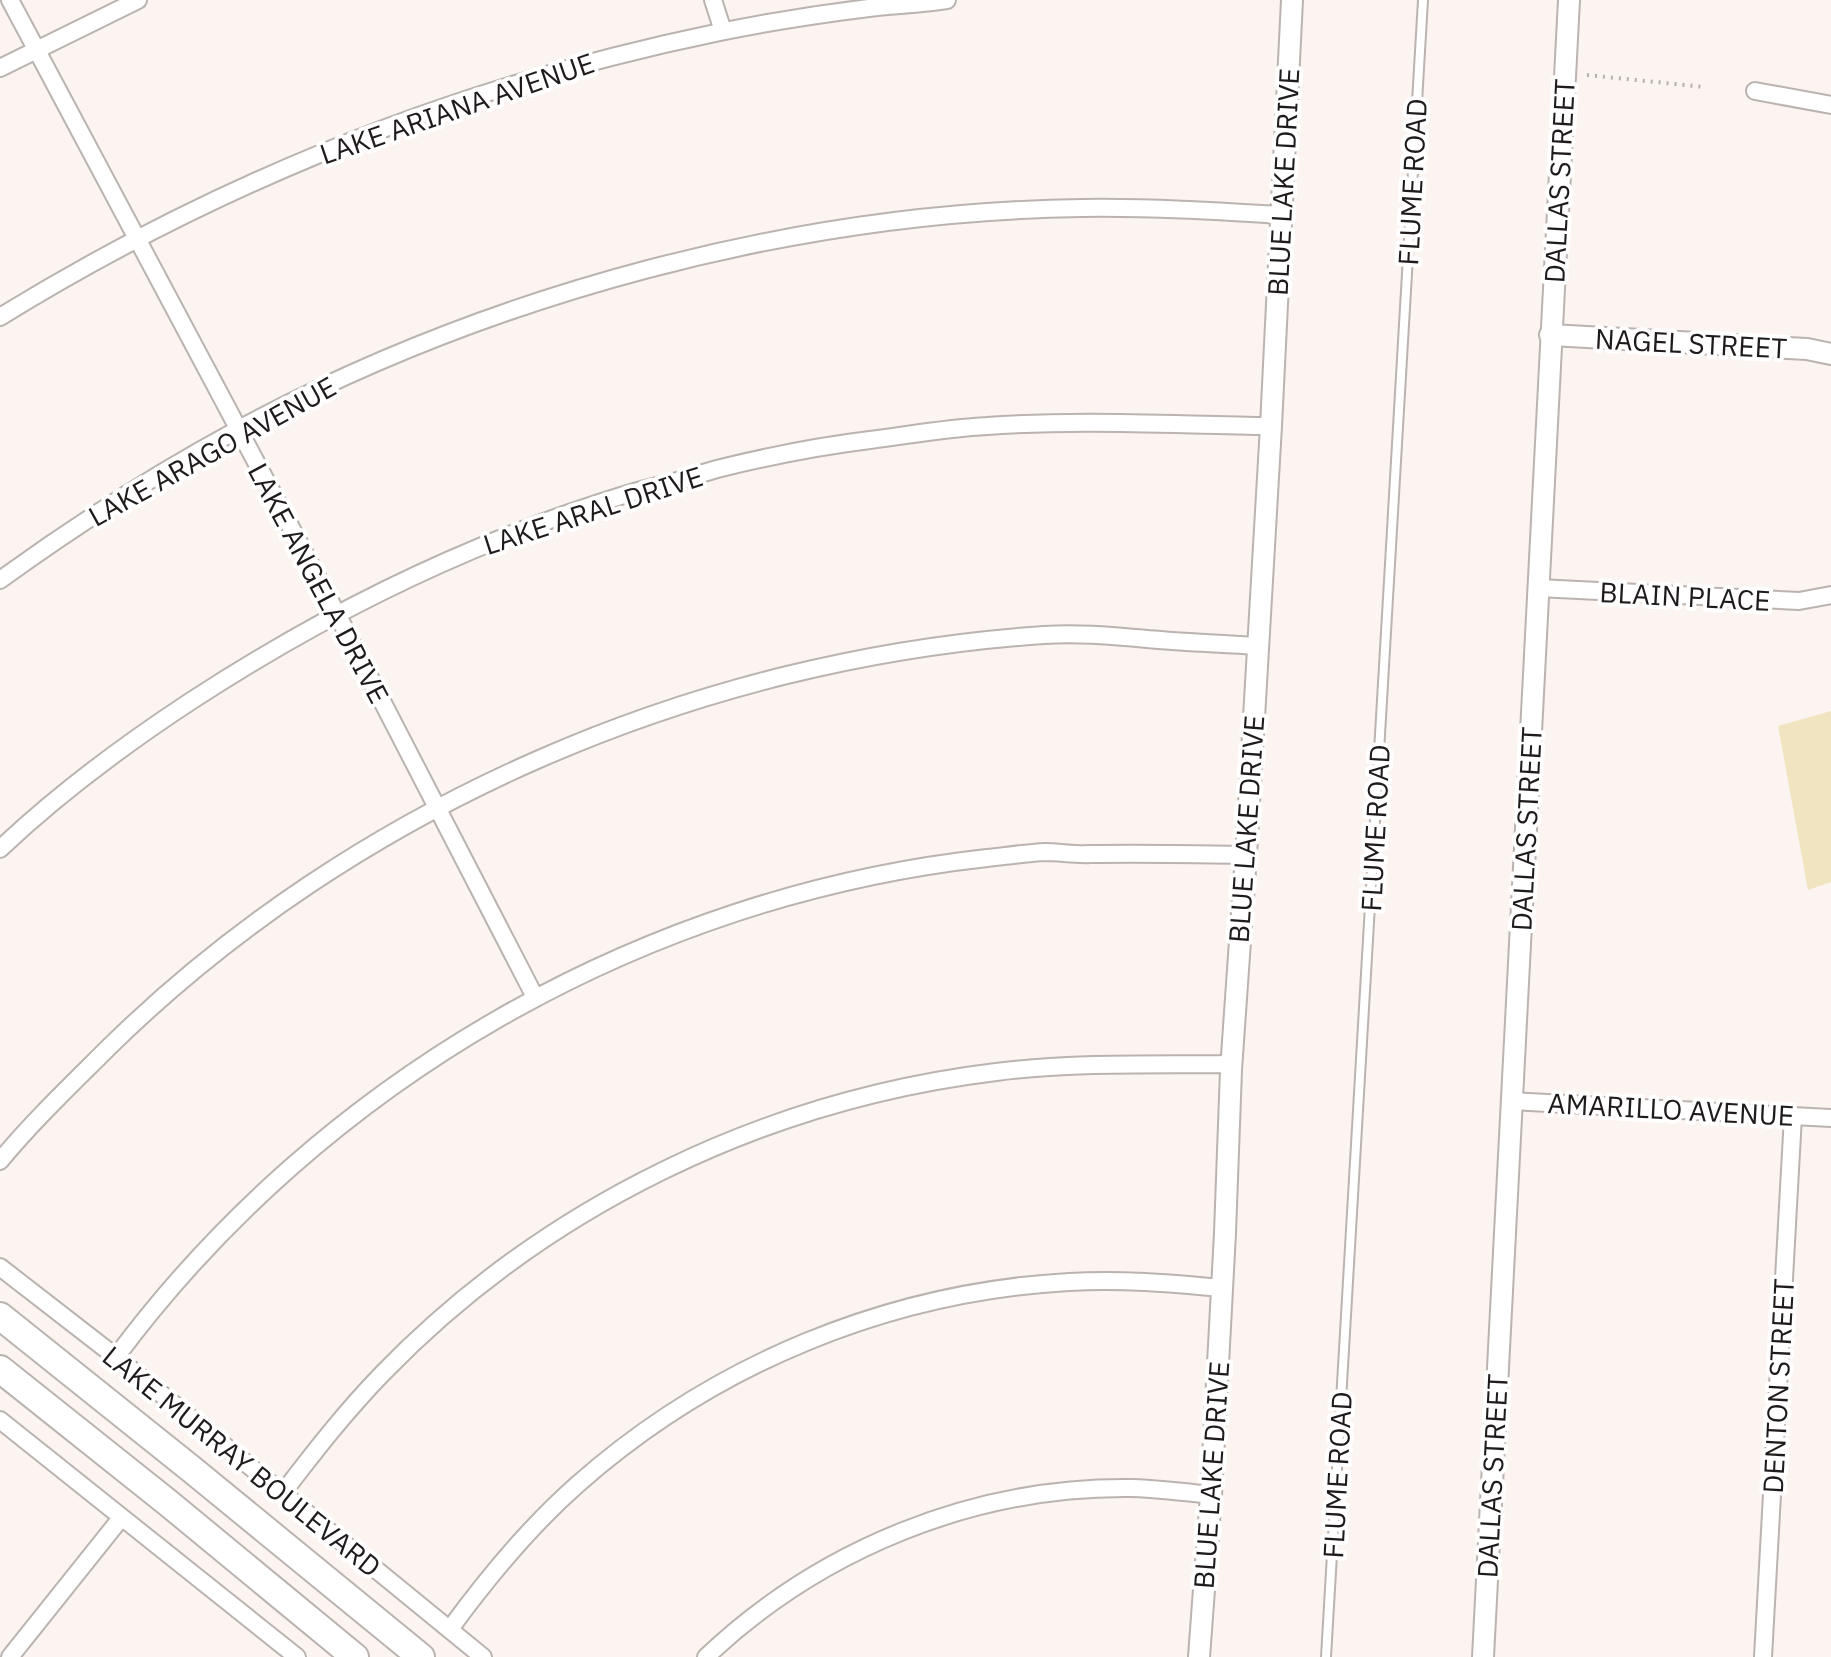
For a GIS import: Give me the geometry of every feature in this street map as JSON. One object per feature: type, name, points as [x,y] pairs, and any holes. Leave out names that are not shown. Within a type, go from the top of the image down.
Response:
[{"type":"main road","name":"LAKE MURRAY BOULEVARD","points":[[0,1316],[421,1657]]},
{"type":"main road","points":[[0,1369],[355,1657]]},
{"type":"street","name":"LAKE ANGELA DRIVE","points":[[10,0],[337,614],[535,997]]},
{"type":"street","points":[[0,68],[138,0]]},
{"type":"street","points":[[713,0],[723,31]]},
{"type":"street","name":"LAKE ARIANA AVENUE","points":[[0,317],[137,238],[206,203],[405,119],[571,67],[723,31],[842,12],[947,0]]},
{"type":"street","name":"BLUE LAKE DRIVE","points":[[1199,1657],[1211,1495],[1232,1064],[1271,426],[1292,0]]},
{"type":"street","name":"DALLAS STREET","points":[[1483,1657],[1569,0]]},
{"type":"street","points":[[1755,91],[1831,105]]},
{"type":"street","name":"LAKE ARAGO AVENUE","points":[[0,580],[109,505],[303,396],[383,360],[506,312],[588,285],[718,252],[879,223],[1008,211],[1081,208],[1281,215]]},
{"type":"street","name":"NAGEL STREET","points":[[1550,335],[1807,349],[1831,354]]},
{"type":"street","name":"LAKE ARAL DRIVE","points":[[0,849],[58,799],[165,718],[221,681],[337,614],[436,565],[523,530],[652,486],[784,454],[851,442],[986,426],[1055,422],[1271,426]]},
{"type":"street","name":"BLAIN PLACE","points":[[1538,588],[1799,601],[1831,595]]},
{"type":"street","points":[[0,1161],[77,1077],[144,1013],[242,933],[364,850],[436,809],[552,753],[688,703],[785,675],[881,655],[1078,633],[1257,646]]},
{"type":"street","points":[[116,1357],[175,1283],[256,1198],[300,1158],[393,1086],[459,1041],[595,967],[703,923],[814,889],[928,865],[1044,852],[1246,855]]},
{"type":"street","points":[[282,1494],[339,1421],[383,1373],[461,1301],[546,1238],[613,1197],[683,1161],[784,1120],[850,1100],[943,1079],[1052,1067],[1232,1064]]},
{"type":"street","name":"AMARILLO AVENUE","points":[[1511,1101],[1831,1118]]},
{"type":"street","name":"DENTON STREET","points":[[1763,1657],[1793,1116]]},
{"type":"street","name":"LAKE MURRAY BOULEVARD","points":[[0,1267],[116,1357],[483,1657]]},
{"type":"street","points":[[450,1629],[509,1553],[577,1485],[614,1454],[693,1399],[778,1354],[872,1317],[982,1291],[1070,1281],[1171,1283],[1221,1288]]},
{"type":"street","points":[[0,1420],[297,1657]]},
{"type":"street","points":[[706,1657],[753,1616],[821,1570],[894,1534],[932,1520],[1050,1493],[1131,1488],[1211,1495]]},
{"type":"street","points":[[10,1657],[121,1518]]},
{"type":"lane","name":"FLUME ROAD","points":[[1326,1657],[1423,0]]},
{"type":"path","points":[[1587,75],[1704,87]]},
{"type":"shaded area","points":[[1831,711],[1831,882],[1808,890],[1778,726]]}]
